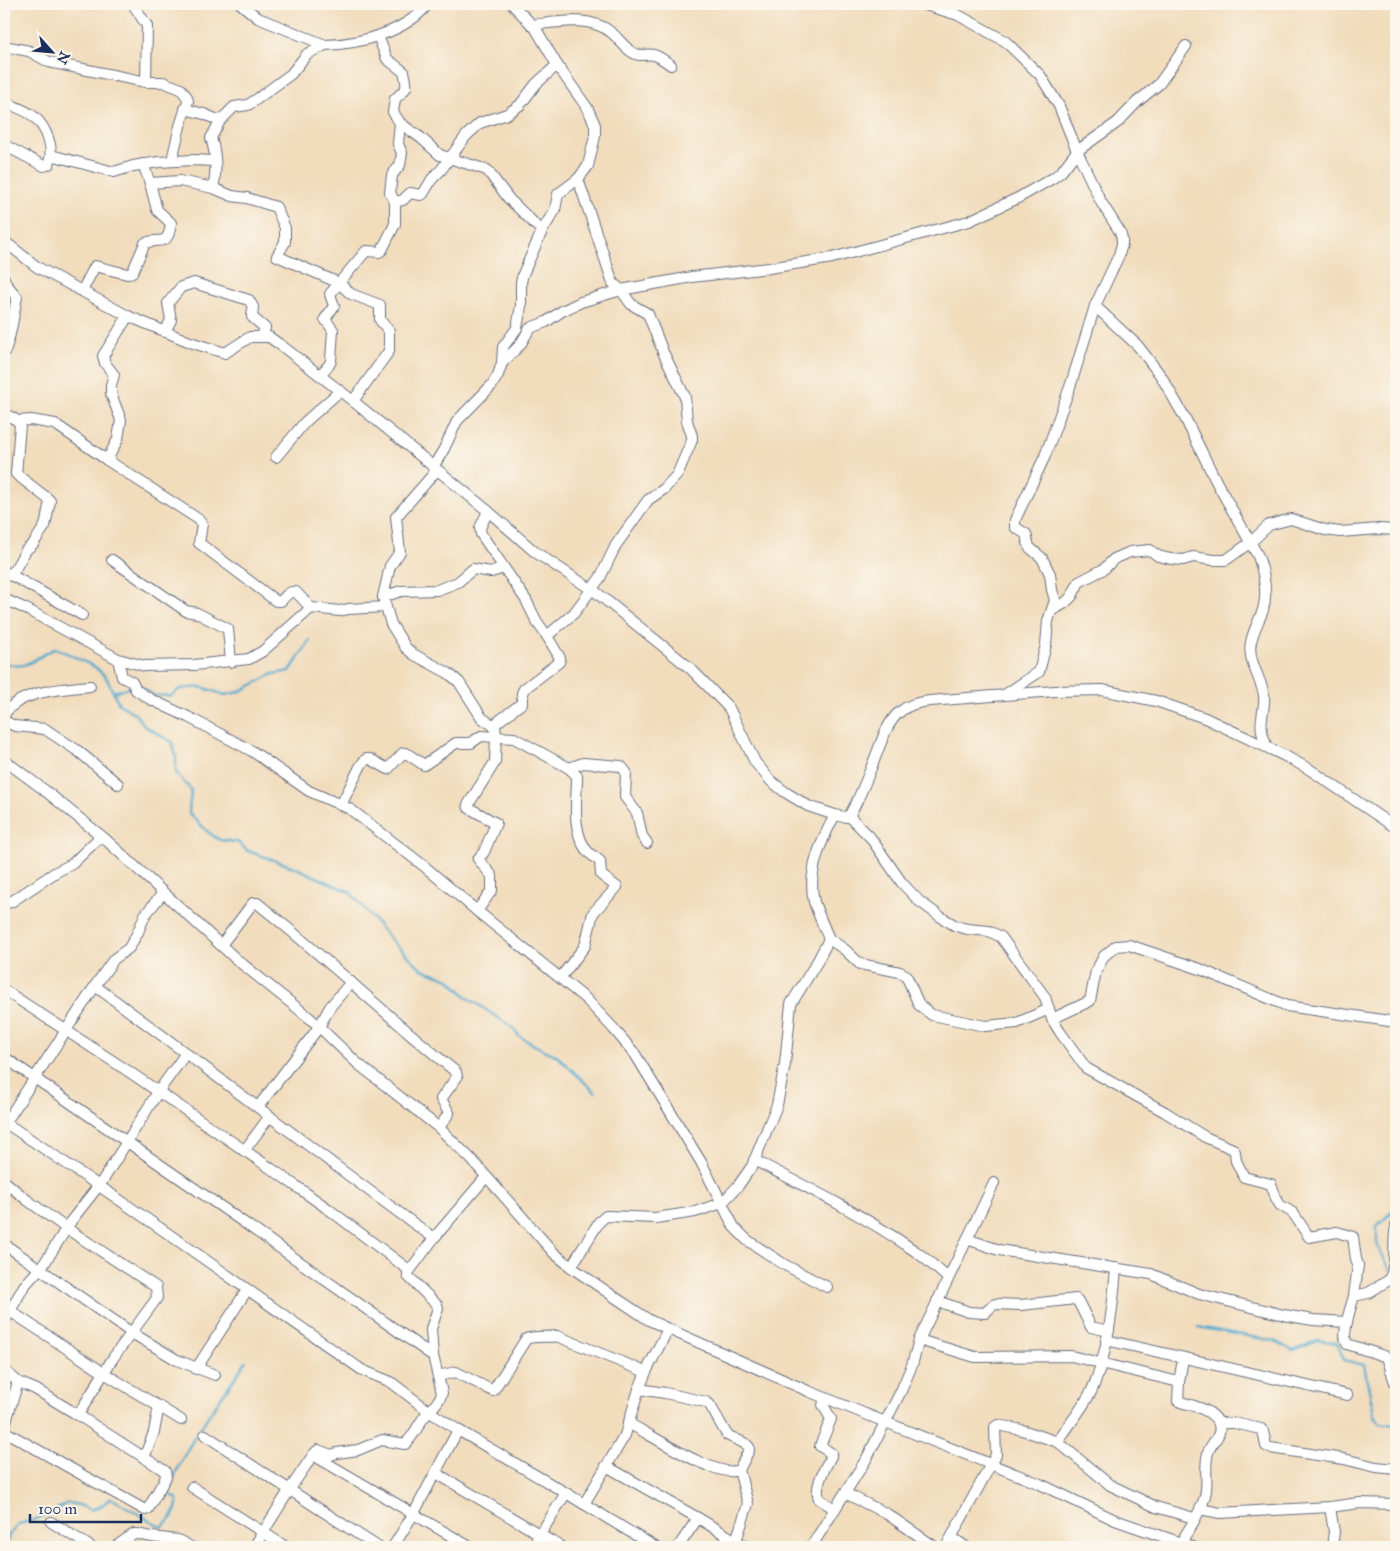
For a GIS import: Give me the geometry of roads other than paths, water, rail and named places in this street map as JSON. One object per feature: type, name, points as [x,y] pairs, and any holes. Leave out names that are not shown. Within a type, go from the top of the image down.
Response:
[{"type":"street","points":[[133,4],[147,26],[146,82]]},
{"type":"street","points":[[241,4],[258,18],[331,45]]},
{"type":"street","points":[[213,188],[216,172],[212,136],[220,122],[234,107],[248,105],[288,76],[309,52],[331,45],[378,36],[405,25],[428,4]]},
{"type":"street","points":[[477,912],[492,890],[492,876],[478,859],[484,852],[496,823],[469,808],[468,805],[494,765],[496,737],[494,726],[482,718],[459,682],[448,673],[413,654],[406,648],[392,624],[384,602],[390,566],[400,552],[396,516],[435,468],[454,425],[492,385],[500,370],[503,347],[518,328],[522,278],[542,231],[555,210],[558,194],[578,179],[586,170],[595,136],[595,125],[588,109],[557,66],[532,25],[512,4]]},
{"type":"street","points":[[922,4],[958,15],[1010,44],[1044,80],[1059,106],[1076,151],[1122,239],[1119,255],[1095,306],[1046,456],[1015,524],[1015,527],[1026,534],[1029,547],[1042,558],[1050,574],[1055,600],[1048,621],[1046,645],[1039,672],[1003,696]]},
{"type":"street","points":[[532,25],[572,21],[592,23],[604,27],[632,52],[640,55],[656,55],[671,65]]},
{"type":"street","points":[[378,36],[387,58],[404,72],[407,88],[395,99],[393,112],[400,123],[421,138],[435,152],[487,170],[509,198],[542,231]]},
{"type":"street","points":[[4,46],[29,52],[49,62],[146,82],[163,82],[181,89],[188,102],[172,160]]},
{"type":"street","points":[[502,363],[520,345],[530,328],[546,322],[562,311],[581,302],[621,290],[832,258],[957,225],[1018,198],[1061,172],[1076,151],[1118,122],[1158,84],[1186,46]]},
{"type":"street","points":[[395,202],[402,200],[410,193],[421,195],[466,136],[480,123],[507,114],[520,105],[536,84],[557,66]]},
{"type":"street","points":[[4,102],[36,118],[41,124],[50,141],[51,155],[49,164],[46,166],[4,145]]},
{"type":"street","points":[[185,110],[204,114],[220,122]]},
{"type":"street","points":[[320,375],[330,365],[331,361],[333,330],[325,319],[334,306],[330,294],[366,252],[379,252],[382,250],[395,224],[395,202],[390,193],[392,175],[400,165],[402,158],[398,142],[400,123]]},
{"type":"street","points":[[51,155],[114,172],[143,164],[172,160],[214,161]]},
{"type":"street","points":[[82,291],[95,266],[126,274],[132,273],[144,243],[167,239],[171,223],[157,210],[143,164]]},
{"type":"street","points":[[547,636],[569,619],[592,590],[600,578],[616,544],[648,500],[664,489],[677,475],[690,446],[692,436],[687,421],[684,394],[663,352],[648,314],[632,304],[613,282],[578,179]]},
{"type":"street","points":[[150,183],[180,181],[213,188],[232,196],[247,198],[276,207],[285,228],[284,242],[277,256],[339,282],[351,294],[380,305],[380,320],[389,331],[389,351],[353,401]]},
{"type":"street","points":[[6,247],[37,267],[128,316],[165,332],[225,353],[250,337],[269,337],[353,401],[488,511],[534,552],[592,590],[690,668],[725,704],[755,762],[770,781],[801,802],[835,815],[848,816],[870,837],[902,883],[924,905],[956,926],[967,929],[989,930],[1001,937],[1045,997],[1051,1014],[1071,1050],[1086,1068],[1165,1112],[1205,1137],[1234,1149],[1236,1161],[1244,1177],[1271,1184],[1276,1198],[1282,1206],[1293,1213],[1309,1238],[1337,1232],[1353,1237],[1358,1266],[1345,1342],[1387,1357],[1396,1386]]},
{"type":"street","points":[[4,278],[6,284],[17,297],[13,311],[13,323],[4,353]]},
{"type":"street","points":[[165,332],[171,320],[167,306],[169,300],[181,286],[194,283],[249,300],[252,307],[252,317],[265,328],[262,336]]},
{"type":"street","points":[[1095,306],[1138,346],[1161,376],[1199,444],[1217,483],[1251,542],[1260,562],[1265,583],[1264,607],[1250,649],[1264,692],[1261,726],[1267,747]]},
{"type":"street","points":[[107,460],[118,439],[121,420],[111,398],[111,384],[114,375],[103,356],[128,316]]},
{"type":"street","points":[[276,458],[305,422],[340,391]]},
{"type":"street","points":[[4,413],[18,421],[31,420],[55,424],[198,519],[202,524],[199,543],[279,602],[290,592],[296,592],[311,608],[340,611],[384,602],[401,591],[437,590],[458,582],[474,569],[491,572],[504,568]]},
{"type":"street","points":[[18,421],[20,425],[16,474],[50,501],[45,526],[33,544],[6,575],[82,616]]},
{"type":"street","points":[[488,511],[480,528],[481,534],[526,600],[560,658],[559,662],[524,689],[522,703],[494,726]]},
{"type":"street","points":[[1053,610],[1072,596],[1079,582],[1104,569],[1114,559],[1127,552],[1150,550],[1158,556],[1171,559],[1183,560],[1193,557],[1223,560],[1251,542],[1269,525],[1291,519],[1325,530],[1340,532],[1388,528],[1396,530]]},
{"type":"street","points":[[112,560],[186,611],[197,614],[228,629],[231,662]]},
{"type":"street","points":[[4,599],[118,659],[145,666],[194,665],[231,662],[249,658],[263,651],[311,608]]},
{"type":"street","points":[[118,659],[121,675],[150,699],[258,754],[309,790],[350,810],[424,866],[477,912],[586,999],[614,1028],[635,1054],[701,1162],[734,1227],[747,1240],[785,1265],[827,1287]]},
{"type":"street","points":[[4,716],[8,709],[18,702],[41,692],[90,686]]},
{"type":"street","points":[[848,816],[882,738],[898,712],[904,708],[920,702],[1055,692],[1111,690],[1171,706],[1205,718],[1267,747],[1309,769],[1396,828]]},
{"type":"street","points":[[4,721],[15,726],[45,729],[78,751],[118,784]]},
{"type":"street","points":[[341,805],[361,765],[366,759],[370,759],[388,769],[403,753],[406,753],[424,765],[446,752],[456,743],[471,743],[481,736],[519,739],[570,768],[577,776],[577,826],[583,842],[588,852],[600,861],[601,875],[617,887],[592,913],[585,946],[561,978]]},
{"type":"street","points":[[4,760],[101,836],[220,945],[319,1027],[357,1063],[439,1128],[554,1253],[571,1267],[649,1320],[826,1398],[1047,1487],[1115,1520],[1180,1545],[1193,1547]]},
{"type":"street","points":[[570,768],[583,763],[620,766],[626,772],[625,797],[637,814],[642,836],[647,843]]},
{"type":"street","points":[[835,815],[821,842],[813,879],[815,905],[829,938],[860,964],[900,972],[906,975],[920,1005],[932,1015],[985,1026],[1017,1023],[1062,1013],[1087,1003],[1091,998],[1096,971],[1104,956],[1116,946],[1129,945],[1200,969],[1287,1006],[1396,1022]]},
{"type":"street","points":[[4,904],[11,902],[56,872],[72,864],[101,836]]},
{"type":"street","points":[[163,893],[145,915],[129,948],[114,959],[4,1123],[99,1184],[362,1370],[391,1382],[430,1412],[458,1430],[655,1547]]},
{"type":"street","points":[[220,945],[255,902],[288,927],[403,1029],[456,1072],[457,1077],[441,1096],[441,1102],[449,1113],[439,1128]]},
{"type":"street","points":[[571,1267],[599,1222],[606,1216],[656,1218],[695,1212],[722,1203],[742,1181],[754,1160],[777,1102],[785,1064],[791,1004],[817,962],[829,938]]},
{"type":"street","points":[[258,1107],[319,1027],[330,1007],[351,982]]},
{"type":"street","points":[[95,986],[270,1116],[344,1174],[434,1238]]},
{"type":"street","points":[[4,990],[158,1092],[331,1211],[408,1270]]},
{"type":"street","points":[[4,1322],[7,1309],[40,1268],[66,1228],[99,1184],[158,1092],[186,1053]]},
{"type":"street","points":[[4,1057],[433,1356]]},
{"type":"street","points":[[244,1152],[270,1116]]},
{"type":"street","points":[[754,1160],[834,1202],[885,1232],[916,1252],[948,1278]]},
{"type":"street","points":[[254,1547],[290,1489],[318,1450],[331,1455],[337,1452],[358,1450],[382,1440],[405,1444],[442,1395],[433,1356],[432,1329],[438,1308],[408,1276],[408,1270],[486,1177]]},
{"type":"street","points":[[4,1180],[27,1200],[66,1228],[156,1287],[157,1298],[104,1372],[78,1415]]},
{"type":"street","points":[[811,1547],[867,1458],[886,1421],[912,1365],[919,1340],[937,1300],[994,1183]]},
{"type":"street","points":[[1354,1296],[1368,1293],[1389,1280],[1392,1274],[1396,1226]]},
{"type":"street","points":[[967,1239],[999,1250],[1157,1275],[1191,1292],[1231,1303],[1313,1320],[1347,1322]]},
{"type":"street","points":[[4,1244],[132,1332],[177,1360],[215,1374]]},
{"type":"street","points":[[1058,1442],[1092,1390],[1107,1335],[1114,1297],[1116,1268]]},
{"type":"street","points":[[196,1368],[247,1290]]},
{"type":"street","points":[[937,1300],[969,1312],[985,1313],[994,1304],[1021,1305],[1076,1299],[1092,1328],[1107,1335],[1183,1359],[1347,1395]]},
{"type":"street","points":[[7,1309],[181,1420]]},
{"type":"street","points":[[584,1504],[625,1435],[638,1389],[668,1329]]},
{"type":"street","points":[[438,1376],[456,1372],[492,1392],[526,1339],[529,1337],[548,1338],[558,1336],[646,1372]]},
{"type":"street","points":[[919,1340],[975,1357],[1071,1356],[1179,1382]]},
{"type":"street","points":[[1183,1359],[1178,1402],[1206,1410],[1219,1423],[1234,1423],[1261,1429],[1266,1446],[1270,1448],[1396,1469]]},
{"type":"street","points":[[4,1370],[18,1382],[36,1389],[165,1472],[166,1477],[146,1510],[43,1454],[4,1430],[18,1382]]},
{"type":"street","points":[[638,1389],[682,1396],[710,1405],[728,1435],[749,1447],[739,1470],[748,1504],[736,1541]]},
{"type":"street","points":[[826,1398],[823,1405],[831,1419],[820,1446],[831,1453],[831,1456],[820,1478],[818,1498],[835,1509]]},
{"type":"street","points":[[144,1458],[154,1432],[159,1406]]},
{"type":"street","points":[[628,1423],[703,1464],[734,1472],[739,1470]]},
{"type":"street","points":[[1180,1545],[1206,1493],[1205,1470],[1209,1449],[1218,1437],[1219,1423]]},
{"type":"street","points":[[946,1547],[992,1464],[996,1453],[996,1425],[1022,1430],[1058,1442],[1110,1485],[1156,1507],[1197,1514],[1330,1507],[1359,1503],[1396,1504]]},
{"type":"street","points":[[393,1547],[414,1513],[458,1430]]},
{"type":"street","points":[[205,1435],[378,1547]]},
{"type":"street","points":[[313,1455],[470,1547]]},
{"type":"street","points":[[606,1466],[746,1547]]},
{"type":"street","points":[[436,1473],[561,1547]]},
{"type":"street","points":[[192,1487],[286,1547]]},
{"type":"street","points":[[532,1547],[566,1493]]},
{"type":"street","points":[[845,1493],[887,1514],[935,1547]]},
{"type":"street","points":[[1330,1507],[1333,1528],[1332,1547]]},
{"type":"street","points":[[678,1547],[698,1518]]},
{"type":"street","points":[[51,1522],[91,1547]]},
{"type":"street","points":[[115,1547],[134,1534],[178,1540],[191,1547]]},
{"type":"street","points":[[952,1538],[966,1547]]},
{"type":"waterway","points":[[137,686],[153,695],[171,696],[180,689],[201,687],[225,695],[239,692],[273,674],[290,671],[310,640]]},
{"type":"waterway","points":[[4,662],[12,665],[25,665],[56,648],[95,667],[106,677],[119,704],[134,713],[146,727],[172,742],[176,756],[176,773],[191,790],[189,813],[209,833],[220,840],[237,842],[248,851],[294,867],[350,892],[393,942],[422,969],[449,979],[467,997],[513,1028],[519,1036],[556,1055],[595,1092]]},
{"type":"waterway","points":[[114,692],[131,687]]},
{"type":"waterway","points":[[1396,1144],[1396,1154]]},
{"type":"waterway","points":[[1390,1270],[1377,1244],[1377,1226],[1396,1208]]},
{"type":"waterway","points":[[1198,1327],[1275,1341],[1293,1351],[1318,1340],[1337,1343],[1344,1360],[1364,1365],[1374,1414],[1380,1423],[1396,1425]]},
{"type":"waterway","points":[[6,1547],[9,1535],[19,1524],[37,1519],[68,1503],[91,1510],[111,1498],[161,1527],[165,1524],[171,1518],[176,1508],[178,1499],[168,1493],[183,1458],[202,1425],[246,1361]]}]
